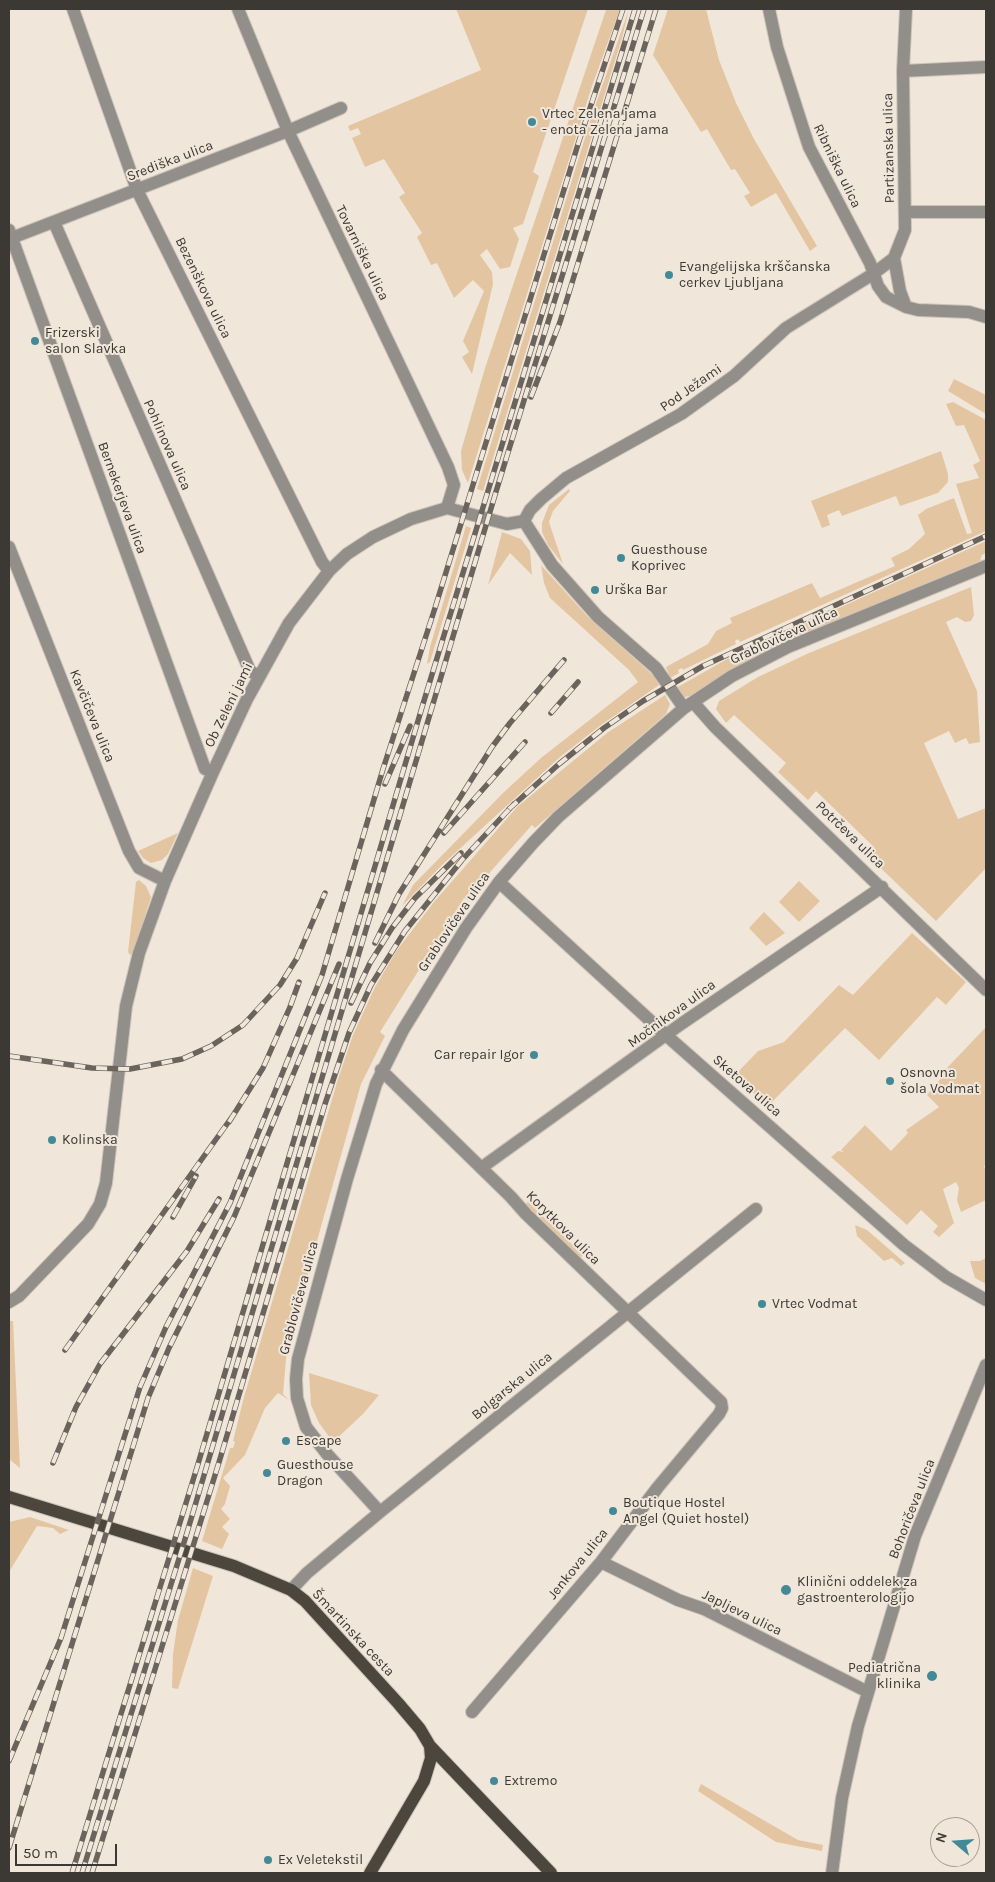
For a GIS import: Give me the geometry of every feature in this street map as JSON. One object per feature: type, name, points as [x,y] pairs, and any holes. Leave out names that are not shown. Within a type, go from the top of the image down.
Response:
[{"type":"main road","name":"Šmartinska cesta","points":[[9,1497],[234,1566],[291,1590],[305,1601],[398,1703],[424,1735],[430,1746],[551,1873]]},
{"type":"main road","points":[[370,1873],[424,1781],[431,1758],[430,1746]]},
{"type":"street","name":"Bezenškova ulica","points":[[73,9],[137,190],[322,562],[329,571]]},
{"type":"street","name":"Tovarniška ulica","points":[[238,9],[288,131],[448,467],[454,485],[446,508]]},
{"type":"street","name":"Ribniška ulica","points":[[769,9],[777,47],[809,148],[870,263],[878,286],[886,297],[906,307]]},
{"type":"street","name":"Partizanska ulica","points":[[894,258],[903,239],[905,212],[903,71],[906,9]]},
{"type":"street","points":[[903,71],[986,67]]},
{"type":"street","name":"Središka ulica","points":[[10,236],[54,222],[137,190],[288,131],[341,108]]},
{"type":"street","points":[[905,212],[986,212]]},
{"type":"street","name":"Pohlinova ulica","points":[[54,222],[254,674]]},
{"type":"street","name":"Bernekerjeva ulica","points":[[10,236],[205,769],[213,772]]},
{"type":"street","points":[[873,274],[894,258],[900,291],[906,307],[918,310],[969,312],[986,317]]},
{"type":"street","name":"Pod Ježami","points":[[524,521],[530,510],[560,483],[681,414],[734,376],[786,328],[873,274]]},
{"type":"street","points":[[446,508],[506,524],[524,521]]},
{"type":"street","name":"Ob Zeleni jami","points":[[9,1302],[19,1296],[88,1224],[98,1209],[106,1183],[126,1006],[134,969],[165,881],[254,674],[289,623],[329,571],[352,550],[373,537],[411,519],[446,508]]},
{"type":"street","name":"Potrčeva ulica","points":[[524,521],[536,544],[598,617],[656,668],[688,705],[715,727],[986,990]]},
{"type":"street","name":"Kavčičeva ulica","points":[[9,548],[129,851],[139,868],[165,881]]},
{"type":"street","name":"Grablovičeva ulica","points":[[380,1512],[306,1427],[299,1408],[296,1379],[300,1349],[370,1100],[381,1070],[459,939],[499,882],[558,817],[688,705],[732,676],[788,647],[986,566]]},
{"type":"street","name":"Sketova ulica","points":[[499,882],[667,1036],[920,1257],[946,1277],[986,1300]]},
{"type":"street","name":"Močnikova ulica","points":[[481,1168],[667,1036],[882,888]]},
{"type":"street","name":"Korytkova ulica","points":[[381,1070],[526,1214],[721,1402],[722,1408]]},
{"type":"street","name":"Bolgarska ulica","points":[[291,1590],[307,1573],[380,1512],[756,1209]]},
{"type":"street","name":"Bohoričeva ulica","points":[[832,1873],[846,1778],[868,1692],[915,1536],[986,1365]]},
{"type":"street","name":"Jenkova ulica","points":[[472,1712],[601,1562],[658,1487],[722,1408]]},
{"type":"street","name":"Japljeva ulica","points":[[601,1562],[678,1600],[704,1609],[868,1692]]},
{"type":"shaded area","points":[[456,9],[588,9],[533,172],[539,176],[523,224],[513,228],[519,239],[510,267],[500,269],[487,249],[480,255],[492,272],[493,284],[472,374],[462,357],[469,352],[463,341],[484,291],[473,280],[454,298],[437,263],[431,265],[417,237],[422,233],[399,197],[405,193],[384,159],[365,167],[352,138],[361,134],[358,128],[350,131],[348,126],[481,70]]},
{"type":"shaded area","points":[[620,9],[592,86],[468,483],[462,470],[461,451],[485,368],[606,10]]},
{"type":"shaded area","points":[[629,9],[622,38],[483,491],[477,489],[592,115]]},
{"type":"shaded area","points":[[668,9],[706,9],[719,60],[736,103],[754,139],[817,246],[810,251],[776,193],[751,207],[744,196],[750,193],[735,169],[731,170],[707,129],[701,132],[653,55]]},
{"type":"shaded area","points":[[954,379],[986,395],[986,414],[948,391]]},
{"type":"shaded area","points":[[953,402],[986,420],[986,531],[740,642],[738,639],[735,641],[736,644],[683,670],[682,668],[678,670],[679,673],[670,678],[666,667],[708,644],[716,631],[732,623],[730,618],[812,583],[820,598],[895,566],[891,558],[909,549],[925,534],[918,515],[926,509],[954,498],[967,534],[972,533],[956,484],[979,478],[973,465],[980,461],[964,425],[956,426],[946,404]]},
{"type":"shaded area","points":[[941,451],[948,474],[948,482],[938,493],[900,506],[896,496],[842,516],[839,510],[827,515],[830,525],[822,528],[811,501]]},
{"type":"shaded area","points":[[569,489],[570,491],[553,511],[549,522],[563,564],[548,545],[542,532],[542,523],[549,505]]},
{"type":"shaded area","points":[[466,526],[471,528],[430,662],[427,664],[430,647]]},
{"type":"shaded area","points":[[502,532],[521,539],[530,551],[532,575],[510,553],[488,585]]},
{"type":"shaded area","points":[[986,541],[986,553],[982,555],[980,561],[782,643],[732,669],[690,696],[684,697],[676,688],[727,659]]},
{"type":"shaded area","points":[[541,565],[587,616],[655,677],[659,685],[601,725],[560,757],[442,865],[402,906],[413,885],[503,793],[541,758],[638,682],[629,670],[550,598],[544,583]]},
{"type":"shaded area","points":[[971,587],[974,615],[971,621],[965,622],[957,617],[946,622],[977,691],[980,742],[969,744],[966,738],[955,743],[949,731],[924,743],[958,819],[986,808],[986,868],[936,921],[868,856],[875,848],[816,791],[808,800],[778,772],[786,763],[734,715],[726,723],[716,709],[719,701],[758,677],[809,653]]},
{"type":"shaded area","points":[[665,695],[670,704],[666,714],[535,828],[532,825],[491,871],[469,901],[464,898],[380,1032],[385,1036],[361,1084],[287,1348],[283,1394],[289,1400],[278,1393],[265,1408],[245,1455],[223,1478],[230,1486],[225,1504],[221,1509],[230,1519],[222,1527],[229,1534],[222,1549],[202,1541],[230,1448],[233,1448],[235,1442],[233,1441],[244,1397],[338,1079],[353,1035],[375,987],[397,950],[434,902],[517,807],[607,733]]},
{"type":"shaded area","points":[[178,833],[168,854],[162,860],[151,863],[143,858],[138,851]]},
{"type":"shaded area","points":[[139,880],[146,886],[151,897],[133,953],[130,955],[128,952],[136,882]]},
{"type":"shaded area","points":[[799,881],[820,901],[799,922],[779,902]]},
{"type":"shaded area","points":[[764,912],[785,933],[766,946],[749,928]]},
{"type":"shaded area","points":[[912,933],[966,982],[946,1005],[937,997],[879,1060],[845,1028],[769,1105],[731,1076],[734,1072],[737,1073],[758,1051],[784,1042],[839,985],[853,995]]},
{"type":"shaded area","points":[[986,1027],[986,1164],[984,1166],[986,1171],[986,1200],[961,1212],[957,1200],[959,1188],[956,1182],[943,1189],[954,1223],[939,1237],[933,1232],[938,1226],[921,1210],[907,1225],[831,1157],[838,1151],[844,1152],[841,1150],[865,1125],[891,1151],[908,1133],[906,1130],[939,1107],[927,1095],[949,1069],[947,1068]]},
{"type":"shaded area","points":[[528,1202],[583,1255],[580,1258],[530,1209],[523,1206]]},
{"type":"shaded area","points":[[855,1225],[867,1230],[905,1263],[901,1266],[892,1258],[884,1261],[857,1236]]},
{"type":"shaded area","points":[[986,1258],[986,1284],[975,1278],[970,1261],[980,1261]]},
{"type":"shaded area","points":[[9,1321],[13,1321],[20,1468],[9,1459]]},
{"type":"shaded area","points":[[309,1373],[379,1395],[363,1414],[333,1442],[319,1423],[311,1405]]},
{"type":"shaded area","points":[[30,1517],[69,1530],[60,1534],[53,1528],[37,1526],[9,1572],[9,1522]]},
{"type":"shaded area","points":[[193,1568],[213,1576],[178,1689],[172,1688],[173,1654],[178,1620]]},
{"type":"shaded area","points":[[701,1784],[798,1840],[823,1845],[822,1851],[776,1842],[698,1791]]},
{"type":"railway","points":[[9,1761],[61,1638],[140,1387],[166,1327],[230,1203],[322,975],[383,769],[435,608],[579,141],[623,9]]},
{"type":"railway","points":[[72,1873],[198,1464],[423,704],[635,9]]},
{"type":"railway","points":[[82,1873],[186,1536],[495,495],[644,9]]},
{"type":"railway","points":[[531,397],[560,322],[656,9]]},
{"type":"railway","points":[[509,809],[559,764],[604,728],[643,701],[703,666],[986,536]]},
{"type":"railway","points":[[375,943],[399,894],[492,747],[564,660]]},
{"type":"railway","points":[[551,713],[578,682]]},
{"type":"railway","points":[[385,784],[410,726]]},
{"type":"railway","points":[[444,833],[525,742]]},
{"type":"railway","points":[[92,1873],[220,1459],[325,1104],[349,1033],[371,985],[405,931],[462,860],[514,804]]},
{"type":"railway","points":[[351,1003],[370,963],[392,928],[415,898],[461,853]]},
{"type":"railway","points":[[9,1056],[92,1068],[130,1069],[182,1059],[211,1046],[243,1025],[280,985],[297,958],[325,893]]},
{"type":"railway","points":[[9,1848],[148,1398],[169,1348],[234,1217],[339,964]]},
{"type":"railway","points":[[229,1122],[263,1068],[299,982]]},
{"type":"railway","points":[[65,1350],[232,1117]]},
{"type":"railway","points":[[173,1217],[196,1176]]},
{"type":"railway","points":[[53,1463],[76,1407],[100,1364],[187,1251],[219,1199]]},
{"type":"place","name":"Vrtec Zelena jama - enota Zelena jama","points":[[532,122]]},
{"type":"place","name":"Evangelijska krščanska cerkev Ljubljana","points":[[669,275]]},
{"type":"place","name":"Frizerski salon Slavka","points":[[35,341]]},
{"type":"place","name":"Guesthouse Koprivec","points":[[621,558]]},
{"type":"place","name":"Urška Bar","points":[[595,590]]},
{"type":"place","name":"Car repair Igor","points":[[534,1055]]},
{"type":"place","name":"Osnovna šola Vodmat","points":[[890,1081]]},
{"type":"place","name":"Kolinska","points":[[52,1140]]},
{"type":"place","name":"Vrtec Vodmat","points":[[762,1304]]},
{"type":"place","name":"Escape","points":[[286,1441]]},
{"type":"place","name":"Guesthouse Dragon","points":[[267,1473]]},
{"type":"place","name":"Boutique Hostel Angel (Quiet hostel)","points":[[613,1511]]},
{"type":"place","name":"Klinični oddelek za gastroenterologijo","points":[[786,1590]]},
{"type":"place","name":"Pediatrična klinika","points":[[932,1676]]},
{"type":"place","name":"Extremo","points":[[494,1781]]},
{"type":"place","name":"Ex Veletekstil","points":[[268,1860]]}]
